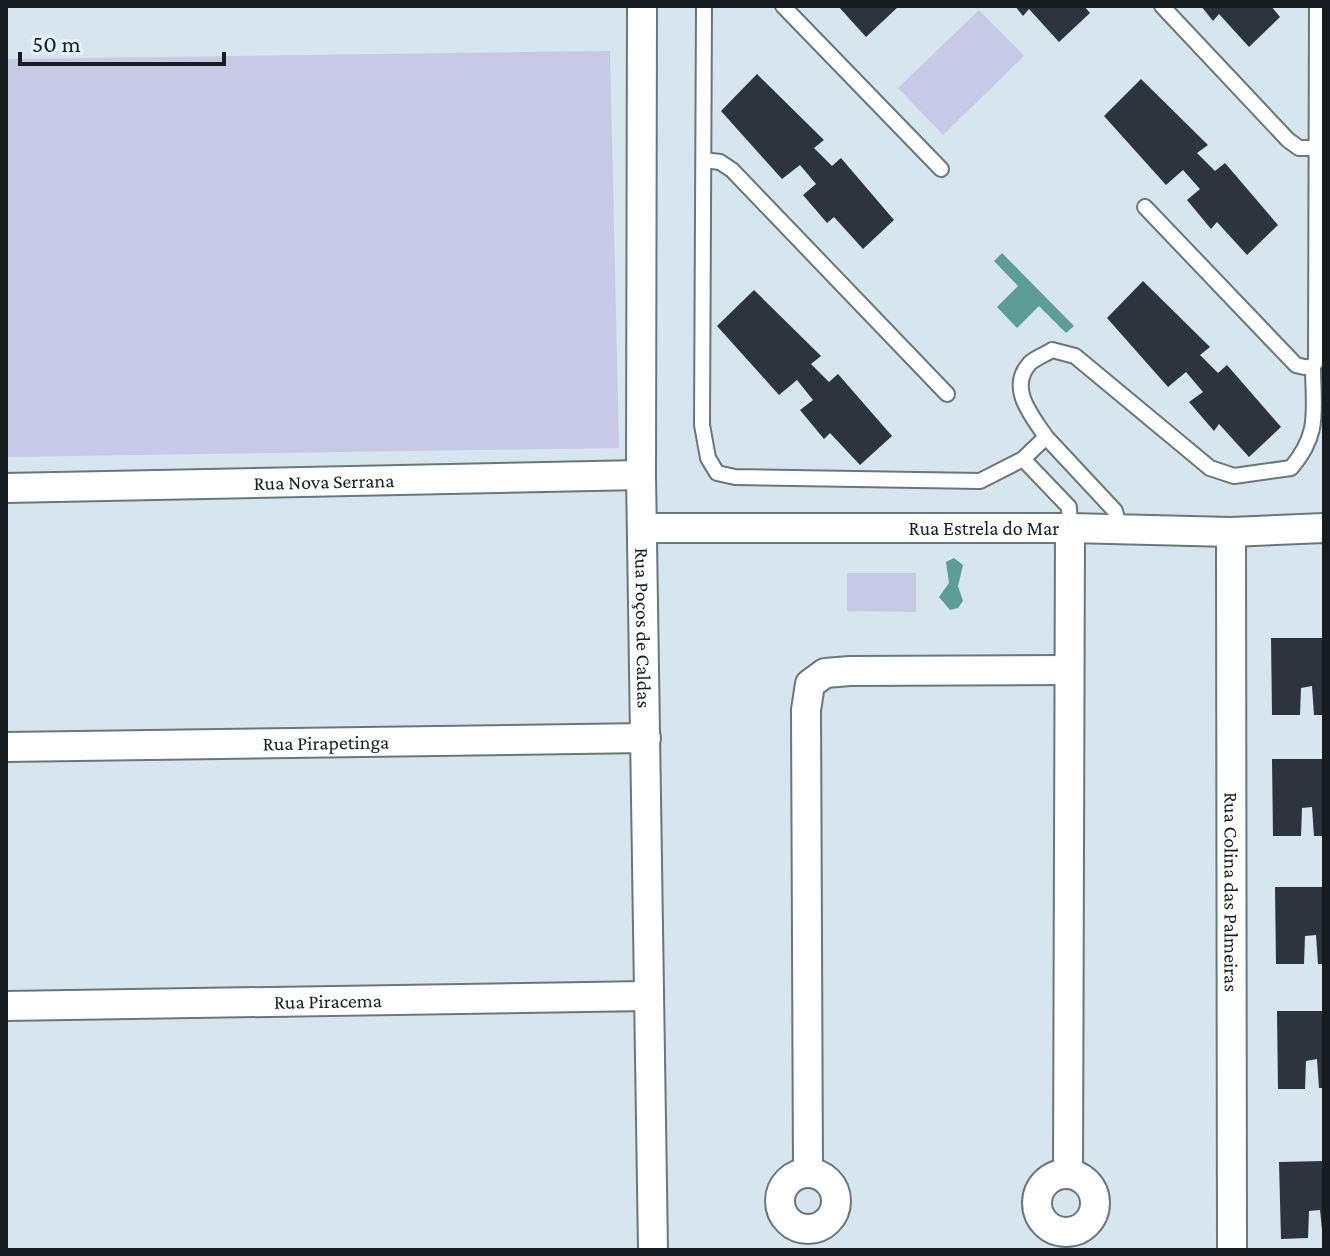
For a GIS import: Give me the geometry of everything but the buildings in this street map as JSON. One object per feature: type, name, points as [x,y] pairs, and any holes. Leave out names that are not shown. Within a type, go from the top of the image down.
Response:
[{"type":"street","name":"Rua Poços de Caldas","points":[[642,6],[641,475],[653,1250]]},
{"type":"street","name":"Rua Nova Serrana","points":[[6,488],[641,475]]},
{"type":"street","name":"Rua Estrela do Mar","points":[[642,528],[1070,528],[1231,532],[1324,528]]},
{"type":"street","points":[[1068,1174],[1070,528]]},
{"type":"street","name":"Rua Colina das Palmeiras","points":[[1231,532],[1232,1250]]},
{"type":"street","points":[[808,1172],[806,710],[810,684],[825,673],[850,671],[1069,670]]},
{"type":"street","name":"Rua Pirapetinga","points":[[6,747],[646,738]]},
{"type":"street","name":"Rua Piracema","points":[[6,1006],[648,996]]},
{"type":"lane","points":[[704,6],[702,425],[708,458],[717,473],[735,477],[980,481],[1023,459],[1046,437]]},
{"type":"lane","points":[[783,6],[941,169]]},
{"type":"lane","points":[[1162,6],[1288,140],[1299,148],[1317,148]]},
{"type":"lane","points":[[1120,530],[1115,511],[1046,437],[1024,406],[1020,383],[1030,363],[1052,350],[1075,356],[1210,468],[1234,476],[1291,468],[1305,452],[1313,434],[1317,6]]},
{"type":"lane","points":[[704,160],[720,162],[732,170],[947,394]]},
{"type":"lane","points":[[1145,207],[1296,365],[1313,366]]},
{"type":"lane","points":[[1023,459],[1069,507],[1070,528]]},
{"type":"shaded area","points":[[979,10],[1024,56],[943,135],[898,88]]},
{"type":"shaded area","points":[[610,51],[619,448],[6,457],[6,59]]},
{"type":"shaded area","points":[[1002,253],[1074,326],[1066,333],[1039,306],[1017,328],[997,307],[1018,286],[994,261]]},
{"type":"shaded area","points":[[954,558],[963,565],[958,586],[963,601],[958,608],[950,610],[939,597],[949,583],[946,562]]},
{"type":"shaded area","points":[[847,573],[916,573],[916,612],[847,611]]}]
